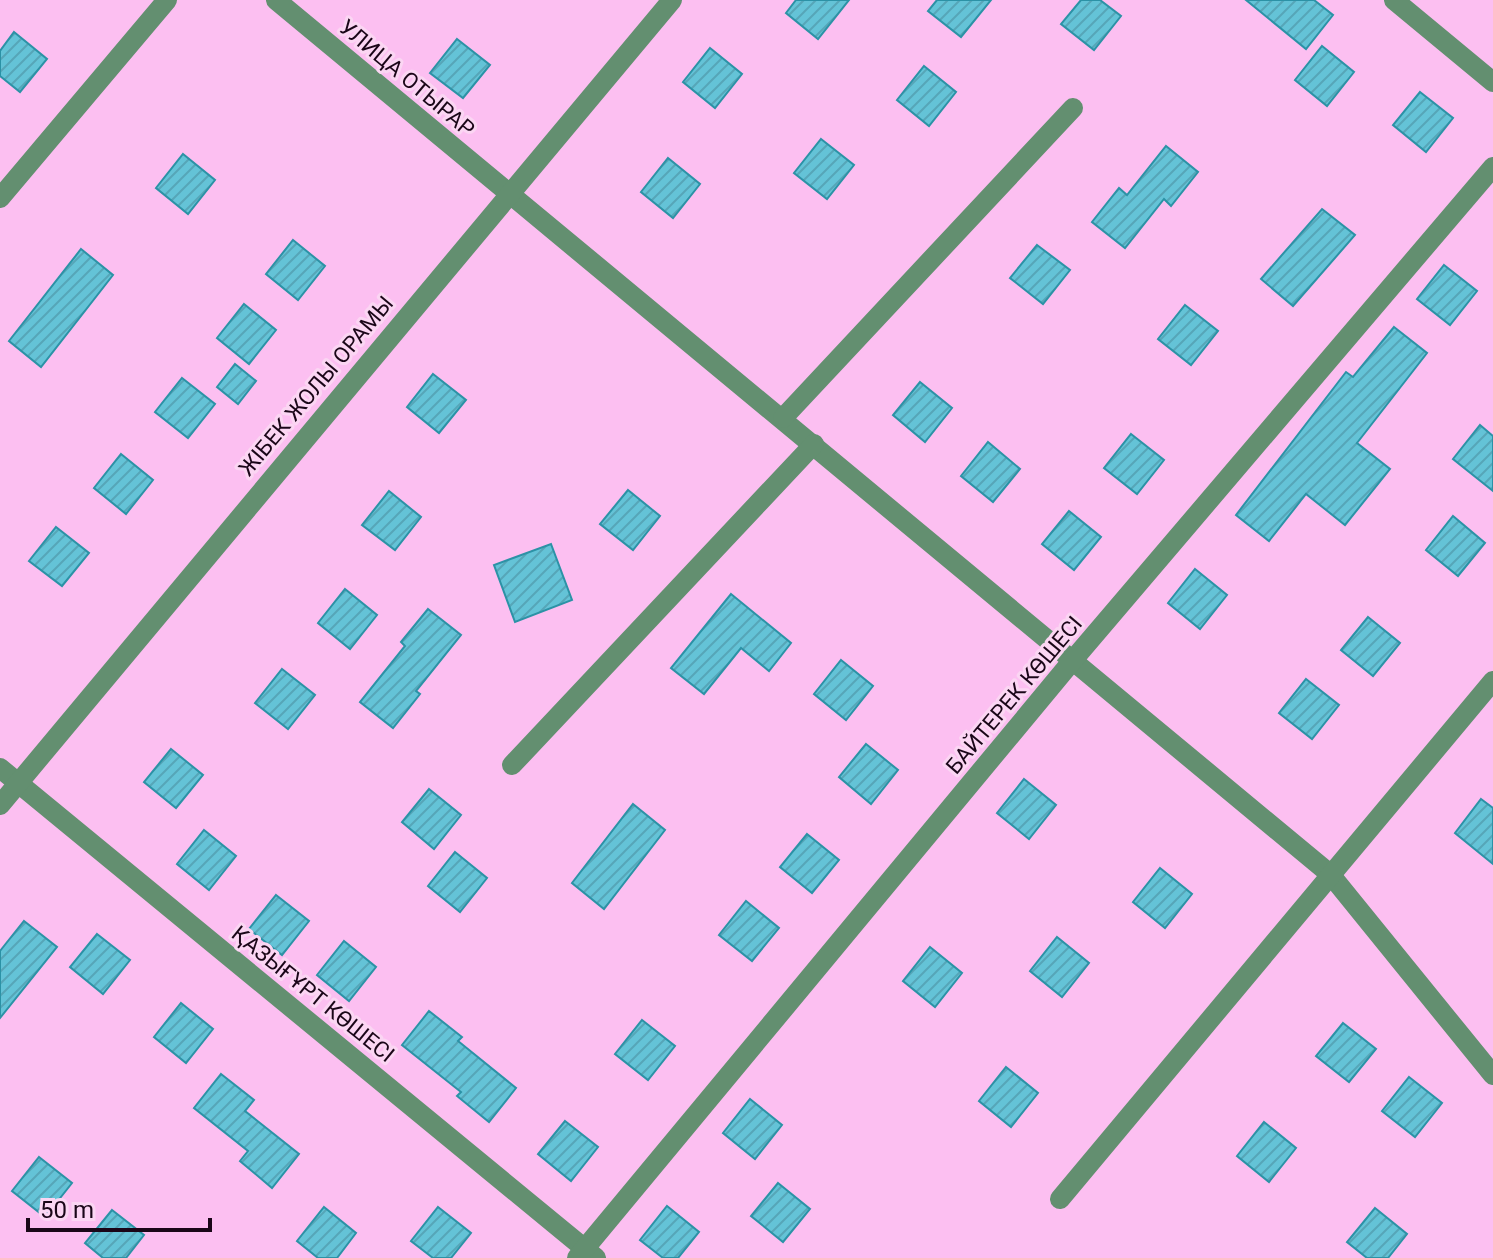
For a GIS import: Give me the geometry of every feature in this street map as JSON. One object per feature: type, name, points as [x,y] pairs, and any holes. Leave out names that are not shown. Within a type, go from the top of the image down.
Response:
[{"type":"street","points":[[0,198],[167,0]]},
{"type":"street","name":"УЛИЦА ОТЫРАР","points":[[276,0],[1330,874],[1493,1075]]},
{"type":"street","name":"ЖІБЕК ЖОЛЫ ОРАМЫ","points":[[0,805],[672,0]]},
{"type":"street","points":[[1394,0],[1493,82]]},
{"type":"street","points":[[783,418],[1073,108]]},
{"type":"street","name":"БАЙТЕРЕК КӨШЕСІ","points":[[586,1255],[1073,660],[1493,167]]},
{"type":"street","points":[[512,765],[814,444]]},
{"type":"street","points":[[1060,1199],[1493,681]]},
{"type":"street","name":"ҚАЗЫҒҰРТ КӨШЕСІ","points":[[0,768],[586,1255]]},
{"type":"building","points":[[796,0],[849,0],[818,39],[786,13]]},
{"type":"building","points":[[937,0],[991,0],[961,37],[928,11]]},
{"type":"building","points":[[1081,0],[1100,0],[1121,16],[1094,50],[1061,24]]},
{"type":"building","points":[[1246,0],[1314,0],[1333,15],[1306,49]]},
{"type":"building","points":[[14,32],[47,59],[20,92],[0,76],[0,51]]},
{"type":"building","points":[[457,39],[490,65],[463,98],[430,73]]},
{"type":"building","points":[[1322,46],[1354,72],[1327,106],[1295,80]]},
{"type":"building","points":[[710,48],[742,74],[715,108],[683,82]]},
{"type":"building","points":[[924,66],[956,92],[929,126],[897,100]]},
{"type":"building","points":[[1420,92],[1453,118],[1426,152],[1393,125]]},
{"type":"building","points":[[821,139],[854,165],[827,199],[794,173]]},
{"type":"building","points":[[1166,146],[1198,172],[1171,206],[1164,199],[1125,248],[1092,222],[1119,188],[1127,195]]},
{"type":"building","points":[[183,154],[215,180],[188,214],[156,188]]},
{"type":"building","points":[[668,158],[700,184],[673,218],[641,192]]},
{"type":"building","points":[[1322,209],[1355,235],[1293,306],[1261,279]]},
{"type":"building","points":[[293,240],[325,266],[298,300],[266,274]]},
{"type":"building","points":[[1037,245],[1070,270],[1043,304],[1010,278]]},
{"type":"building","points":[[81,249],[113,275],[41,367],[9,341]]},
{"type":"building","points":[[1444,265],[1477,291],[1450,325],[1417,299]]},
{"type":"building","points":[[244,304],[276,330],[249,364],[217,338]]},
{"type":"building","points":[[1185,305],[1218,331],[1191,365],[1158,339]]},
{"type":"building","points":[[1394,327],[1427,353],[1357,443],[1390,469],[1345,525],[1306,494],[1269,541],[1236,515],[1346,372],[1353,377]]},
{"type":"building","points":[[235,364],[256,381],[238,404],[217,387]]},
{"type":"building","points":[[433,374],[466,400],[439,433],[407,407]]},
{"type":"building","points":[[182,378],[215,404],[188,438],[155,412]]},
{"type":"building","points":[[920,382],[952,408],[925,442],[893,415]]},
{"type":"building","points":[[1480,425],[1493,436],[1493,491],[1453,459]]},
{"type":"building","points":[[1131,434],[1164,460],[1137,494],[1104,468]]},
{"type":"building","points":[[988,442],[1020,469],[993,502],[961,476]]},
{"type":"building","points":[[121,454],[153,480],[126,514],[94,488]]},
{"type":"building","points":[[628,490],[660,516],[633,550],[600,524]]},
{"type":"building","points":[[389,491],[421,517],[395,550],[362,525]]},
{"type":"building","points":[[1069,511],[1101,537],[1074,570],[1042,544]]},
{"type":"building","points":[[1453,516],[1485,543],[1458,576],[1426,550]]},
{"type":"building","points":[[56,527],[89,553],[62,586],[29,561]]},
{"type":"building","points":[[551,544],[572,600],[515,622],[494,565]]},
{"type":"building","points":[[1195,569],[1227,595],[1200,629],[1168,603]]},
{"type":"building","points":[[345,589],[377,615],[350,649],[318,623]]},
{"type":"building","points":[[731,594],[791,643],[769,671],[741,648],[704,694],[671,668]]},
{"type":"building","points":[[428,609],[461,635],[416,691],[420,694],[393,728],[360,702],[405,646],[401,642]]},
{"type":"building","points":[[1368,617],[1400,643],[1373,676],[1341,650]]},
{"type":"building","points":[[841,660],[873,686],[846,720],[814,694]]},
{"type":"building","points":[[282,669],[315,695],[288,729],[255,703]]},
{"type":"building","points":[[1306,679],[1339,705],[1312,739],[1279,713]]},
{"type":"building","points":[[866,744],[898,770],[871,804],[839,777]]},
{"type":"building","points":[[171,749],[203,775],[176,808],[144,782]]},
{"type":"building","points":[[1024,779],[1056,805],[1029,839],[997,813]]},
{"type":"building","points":[[429,789],[461,815],[434,849],[402,822]]},
{"type":"building","points":[[1481,799],[1493,808],[1493,864],[1455,833]]},
{"type":"building","points":[[633,804],[665,830],[604,909],[572,883]]},
{"type":"building","points":[[204,830],[236,856],[209,890],[177,864]]},
{"type":"building","points":[[807,834],[839,860],[812,893],[780,867]]},
{"type":"building","points":[[455,852],[487,878],[460,912],[428,886]]},
{"type":"building","points":[[1160,868],[1192,894],[1165,928],[1133,902]]},
{"type":"building","points":[[276,895],[309,921],[282,955],[249,929]]},
{"type":"building","points":[[746,901],[779,928],[752,961],[719,935]]},
{"type":"building","points":[[24,921],[57,947],[0,1018],[0,951]]},
{"type":"building","points":[[97,934],[130,960],[103,994],[70,967]]},
{"type":"building","points":[[1057,937],[1089,963],[1062,997],[1030,971]]},
{"type":"building","points":[[344,941],[376,967],[349,1001],[317,975]]},
{"type":"building","points":[[930,947],[962,973],[935,1007],[903,981]]},
{"type":"building","points":[[181,1003],[213,1029],[186,1063],[154,1037]]},
{"type":"building","points":[[429,1011],[462,1037],[458,1041],[516,1088],[489,1122],[457,1096],[461,1092],[402,1045]]},
{"type":"building","points":[[642,1020],[675,1046],[648,1080],[615,1054]]},
{"type":"building","points":[[1343,1023],[1376,1049],[1349,1082],[1316,1056]]},
{"type":"building","points":[[1006,1067],[1038,1093],[1011,1127],[979,1101]]},
{"type":"building","points":[[221,1074],[254,1100],[245,1111],[299,1154],[272,1188],[240,1161],[248,1151],[194,1108]]},
{"type":"building","points":[[1409,1077],[1442,1103],[1415,1137],[1382,1111]]},
{"type":"building","points":[[750,1099],[782,1125],[755,1159],[723,1133]]},
{"type":"building","points":[[565,1121],[598,1147],[571,1181],[538,1154]]},
{"type":"building","points":[[1264,1122],[1296,1148],[1269,1182],[1237,1156]]},
{"type":"building","points":[[39,1157],[72,1183],[45,1217],[12,1191]]},
{"type":"building","points":[[778,1183],[810,1209],[783,1242],[751,1216]]},
{"type":"building","points":[[667,1206],[699,1232],[678,1258],[663,1258],[640,1240]]},
{"type":"building","points":[[324,1207],[356,1233],[337,1258],[318,1258],[297,1241]]},
{"type":"building","points":[[438,1207],[471,1233],[451,1258],[433,1258],[411,1241]]},
{"type":"building","points":[[1375,1208],[1407,1234],[1388,1258],[1367,1258],[1347,1242]]},
{"type":"building","points":[[112,1210],[144,1235],[126,1258],[103,1258],[85,1243]]}]
